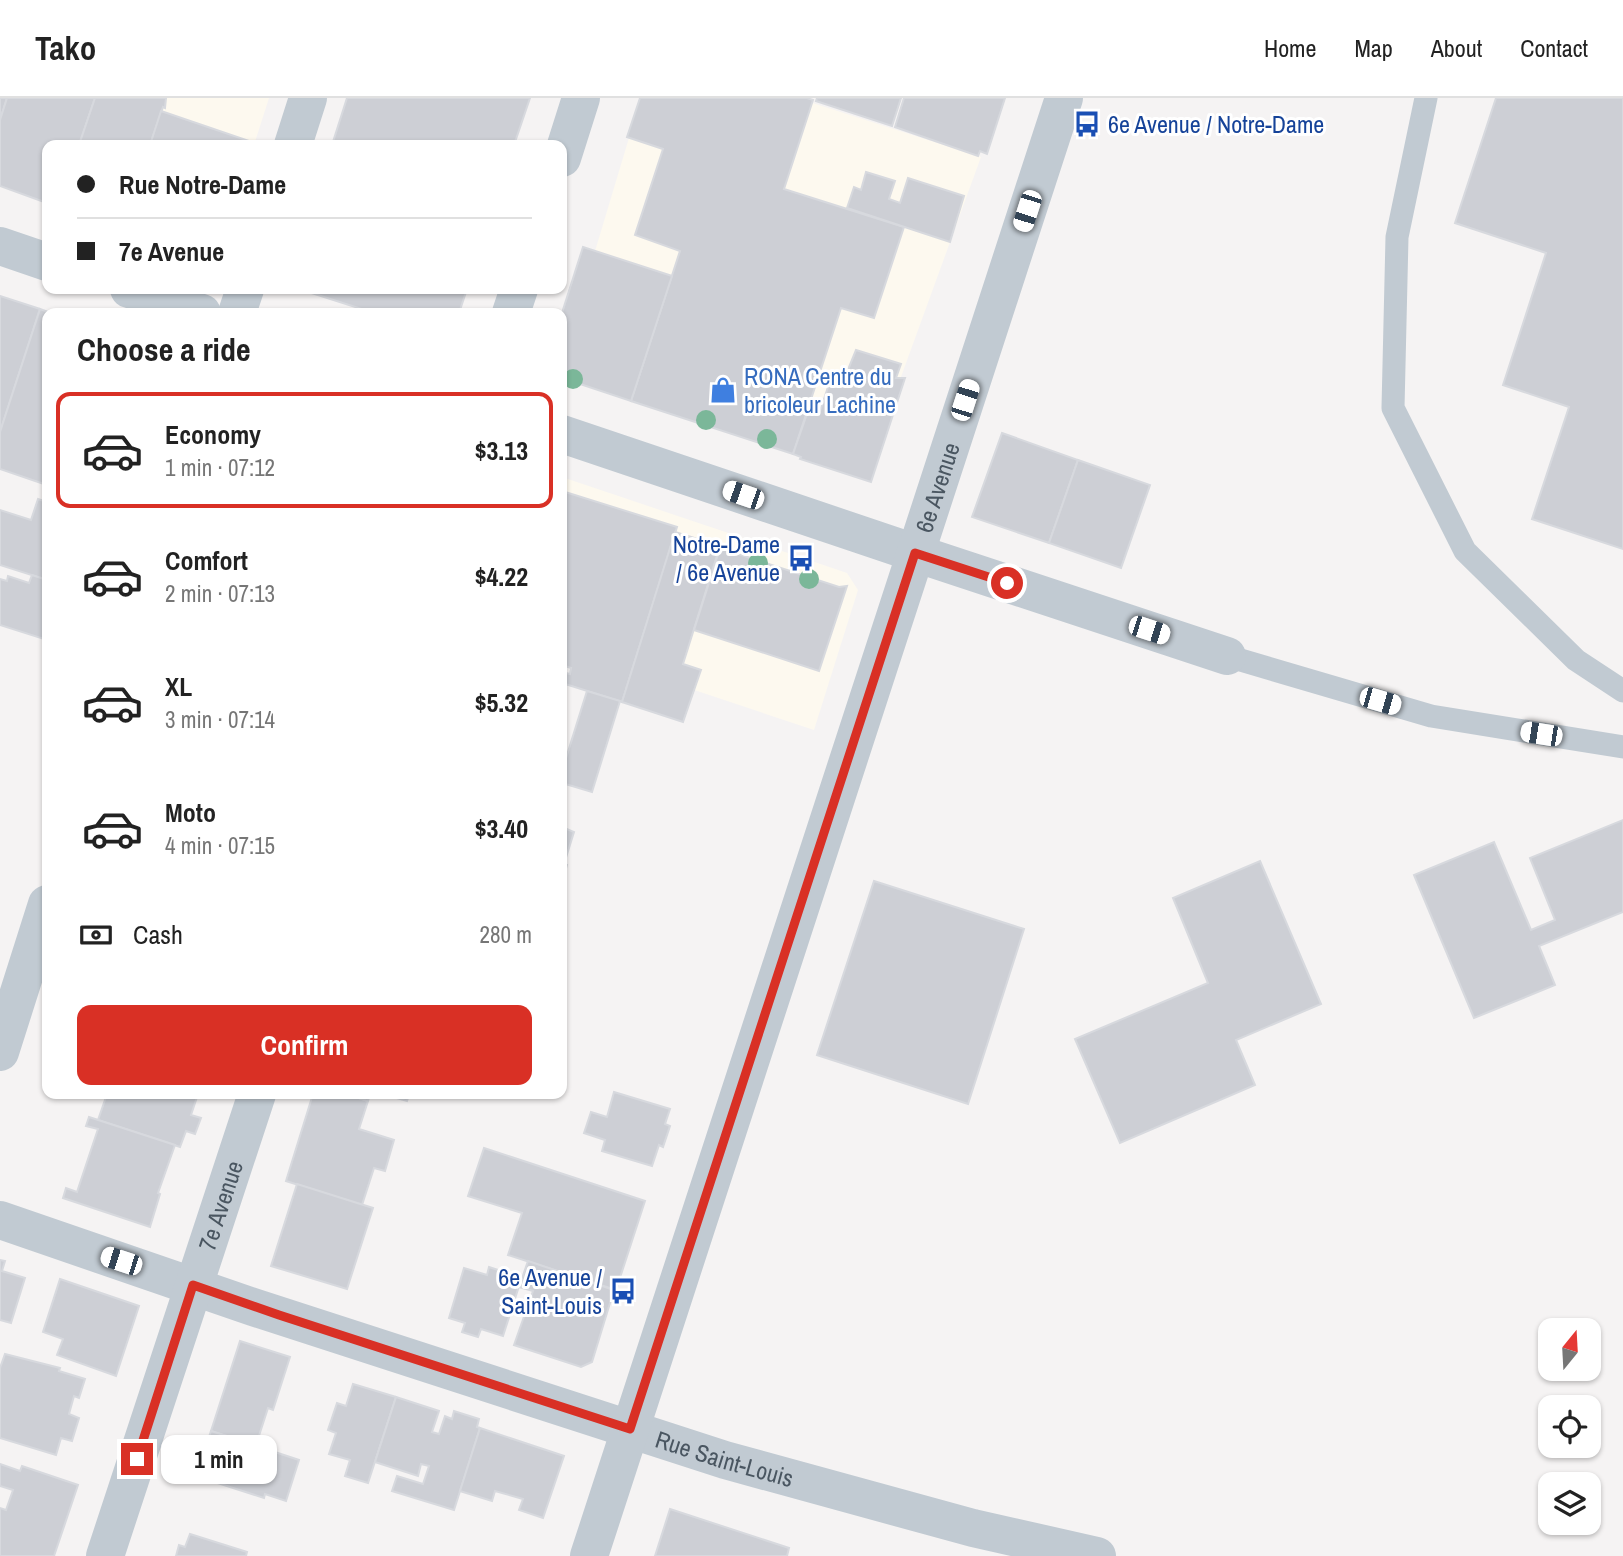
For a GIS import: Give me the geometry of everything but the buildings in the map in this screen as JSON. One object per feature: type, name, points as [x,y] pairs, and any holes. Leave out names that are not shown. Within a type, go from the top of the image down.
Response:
[{"type":"street","points":[[295,140],[308,98]]},
{"type":"street","points":[[567,142],[581,98]]},
{"type":"street","name":"6e Avenue","points":[[589,1556],[1064,98]]},
{"type":"street","points":[[0,246],[42,259]]},
{"type":"street","points":[[144,294],[187,308]]},
{"type":"street","points":[[567,436],[1227,656]]},
{"type":"street","points":[[0,1052],[42,920]]},
{"type":"street","name":"7e Avenue","points":[[105,1556],[255,1099]]},
{"type":"street","name":"Rue Saint-Louis","points":[[0,1220],[267,1311],[812,1485],[973,1528],[1097,1556]]},
{"type":"lane","points":[[1426,98],[1398,237],[1393,408],[1465,551],[1576,660],[1623,691]]},
{"type":"lane","points":[[1227,656],[1431,716],[1623,747]]},
{"type":"shaded area","points":[[0,98],[269,98],[256,140],[42,140],[42,200],[0,187]]},
{"type":"shaded area","points":[[641,98],[797,98],[981,157],[866,473],[567,378],[567,344]]},
{"type":"shaded area","points":[[567,479],[847,573],[858,590],[814,730],[567,648]]},
{"type":"place","name":"6e Avenue / Notre-Dame","points":[[1087,124]]},
{"type":"place","name":"RONA Centre du bricoleur Lachine","points":[[723,390]]},
{"type":"place","name":"Notre-Dame / 6e Avenue","points":[[801,558]]},
{"type":"place","name":"6e Avenue / Saint-Louis","points":[[623,1291]]},
{"type":"route","points":[[137,1459],[193,1285],[630,1429],[915,553],[1007,583]]}]
